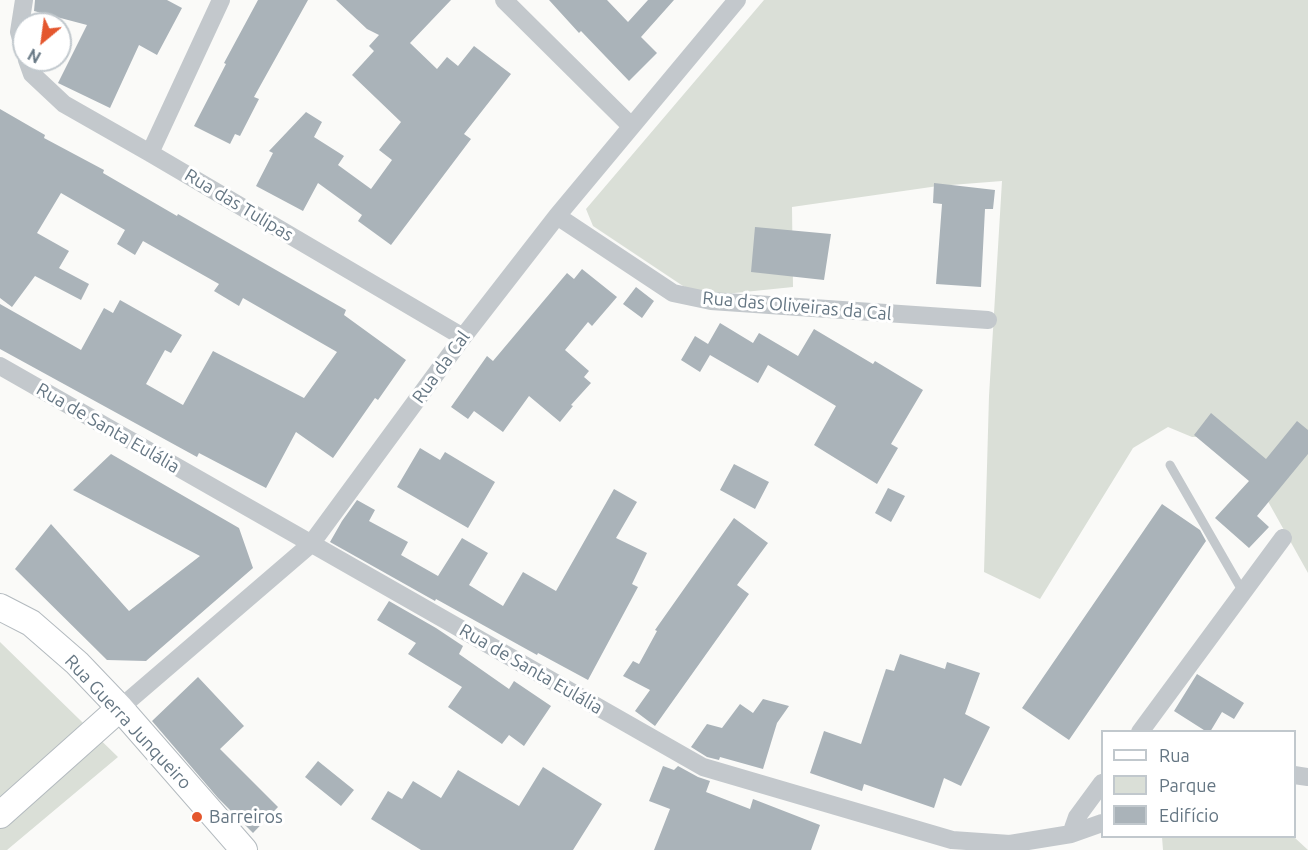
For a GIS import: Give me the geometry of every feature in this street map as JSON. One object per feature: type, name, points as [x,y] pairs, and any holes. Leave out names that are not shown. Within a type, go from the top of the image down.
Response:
[{"type":"street","points":[[150,153],[221,0]]},
{"type":"street","points":[[504,0],[631,126]]},
{"type":"street","name":"Rua da Cal","points":[[120,708],[311,544],[463,337],[557,216],[737,0]]},
{"type":"street","name":"Rua das Tulipas","points":[[31,72],[64,104],[463,337]]},
{"type":"street","name":"Rua das Oliveiras da Cal","points":[[557,216],[674,293],[711,301],[988,320]]},
{"type":"street","name":"Rua de Santa Eulália","points":[[0,366],[703,767],[952,840],[1010,844],[1071,834],[1101,823]]},
{"type":"street","points":[[1141,730],[1283,538]]},
{"type":"street","name":"Rua Guerra Junqueiro","points":[[0,607],[31,623],[77,663],[120,708],[244,850]]},
{"type":"street","points":[[0,814],[120,708]]},
{"type":"street","points":[[1071,834],[1077,818],[1101,784]]},
{"type":"lane","points":[[1170,465],[1243,592]]},
{"type":"green space","points":[[764,0],[1308,0],[1308,573],[1232,437],[1192,437],[1168,427],[1133,448],[1040,599],[984,572],[989,396],[1002,181],[938,186],[792,207],[793,287],[705,296],[683,286],[593,226],[586,209]]},
{"type":"green space","points":[[0,642],[118,757],[7,850],[0,850]]},
{"type":"green space","points":[[1162,838],[1295,838],[1308,850],[1163,850]]},
{"type":"building","points":[[35,0],[167,0],[182,8],[157,55],[139,45],[110,108],[58,83],[64,72],[72,72],[72,55],[87,25],[72,21],[72,12],[34,11]]},
{"type":"building","points":[[258,0],[308,0],[254,97],[259,99],[240,136],[235,134],[230,144],[194,126]]},
{"type":"building","points":[[336,0],[451,0],[410,43],[437,69],[447,57],[458,66],[474,46],[511,74],[464,134],[471,139],[391,245],[358,221],[362,215],[318,183],[303,211],[256,186],[273,153],[269,151],[306,112],[322,122],[314,137],[344,156],[338,165],[371,189],[392,160],[379,150],[401,122],[352,75],[374,51],[369,46],[379,35],[367,29]]},
{"type":"building","points":[[549,0],[607,0],[628,22],[648,0],[674,0],[641,37],[657,53],[629,81],[581,31],[579,33]]},
{"type":"building","points":[[0,109],[45,135],[44,138],[104,170],[103,173],[177,216],[178,214],[346,310],[344,315],[406,360],[378,400],[375,398],[333,458],[296,432],[266,488],[199,453],[197,457],[0,349],[0,304],[81,350],[104,308],[113,313],[120,300],[182,335],[171,353],[165,350],[146,384],[183,405],[213,351],[304,398],[337,352],[243,298],[239,306],[214,291],[219,284],[143,241],[135,255],[117,244],[125,230],[61,193],[37,233],[69,251],[59,268],[89,284],[81,300],[35,276],[12,307],[0,298]]},
{"type":"building","points":[[934,183],[995,190],[993,209],[985,209],[981,287],[936,284],[942,204],[933,203]]},
{"type":"building","points":[[755,227],[831,234],[824,280],[751,272]]},
{"type":"building","points":[[582,269],[617,297],[592,326],[588,322],[565,350],[589,371],[584,377],[591,383],[571,405],[573,406],[560,422],[529,396],[503,432],[474,411],[468,419],[451,407],[487,356],[493,361],[567,273],[574,279]]},
{"type":"building","points":[[636,287],[654,301],[642,318],[623,304]]},
{"type":"building","points":[[720,323],[753,343],[759,333],[798,356],[814,329],[873,364],[875,361],[923,390],[891,444],[898,448],[877,484],[814,445],[836,406],[768,365],[758,383],[710,355],[700,372],[681,360],[695,336],[708,344]]},
{"type":"building","points":[[1211,413],[1266,459],[1297,421],[1308,430],[1308,454],[1257,516],[1269,527],[1249,548],[1215,518],[1249,481],[1194,435]]},
{"type":"building","points":[[420,448],[440,460],[445,452],[495,482],[468,528],[397,487]]},
{"type":"building","points":[[111,454],[239,528],[253,568],[146,661],[107,660],[15,569],[51,524],[129,611],[200,556],[73,490]]},
{"type":"building","points":[[734,464],[769,482],[755,509],[720,490]]},
{"type":"building","points":[[888,488],[905,496],[891,522],[875,513]]},
{"type":"building","points":[[614,489],[637,502],[616,538],[647,553],[632,584],[638,587],[588,680],[538,653],[537,655],[436,599],[435,601],[330,542],[357,500],[375,510],[369,521],[408,542],[401,555],[438,576],[462,538],[488,553],[469,585],[503,606],[523,572],[556,591]]},
{"type":"building","points":[[1162,504],[1200,530],[1206,541],[1069,740],[1022,708]]},
{"type":"building","points":[[734,518],[768,543],[737,585],[749,594],[655,726],[635,711],[650,690],[623,676],[633,661],[639,664],[657,631],[655,630]]},
{"type":"building","points":[[389,601],[463,646],[459,654],[509,689],[514,681],[551,706],[524,746],[509,735],[502,744],[448,707],[462,687],[408,654],[416,643],[377,620]]},
{"type":"building","points":[[900,654],[945,669],[947,662],[980,673],[965,714],[990,727],[961,786],[944,778],[934,808],[864,784],[862,791],[810,773],[824,731],[861,744],[886,669],[894,671]]},
{"type":"building","points":[[1197,674],[1244,703],[1234,719],[1222,712],[1211,730],[1204,730],[1174,711]]},
{"type":"building","points":[[198,677],[244,726],[220,749],[278,807],[253,833],[218,798],[152,721]]},
{"type":"building","points":[[763,699],[789,706],[777,723],[763,769],[720,757],[719,760],[707,757],[691,747],[707,724],[722,728],[740,704],[753,713]]},
{"type":"building","points":[[318,761],[354,790],[341,806],[305,777]]},
{"type":"building","points":[[663,766],[674,770],[678,766],[710,781],[706,792],[750,809],[753,799],[820,825],[811,850],[654,850],[670,809],[649,801]]},
{"type":"building","points":[[543,767],[602,804],[573,850],[421,850],[371,819],[388,791],[402,799],[413,781],[441,798],[458,770],[519,806]]},
{"type":"place","name":"Barreiros","points":[[197,817]]}]
